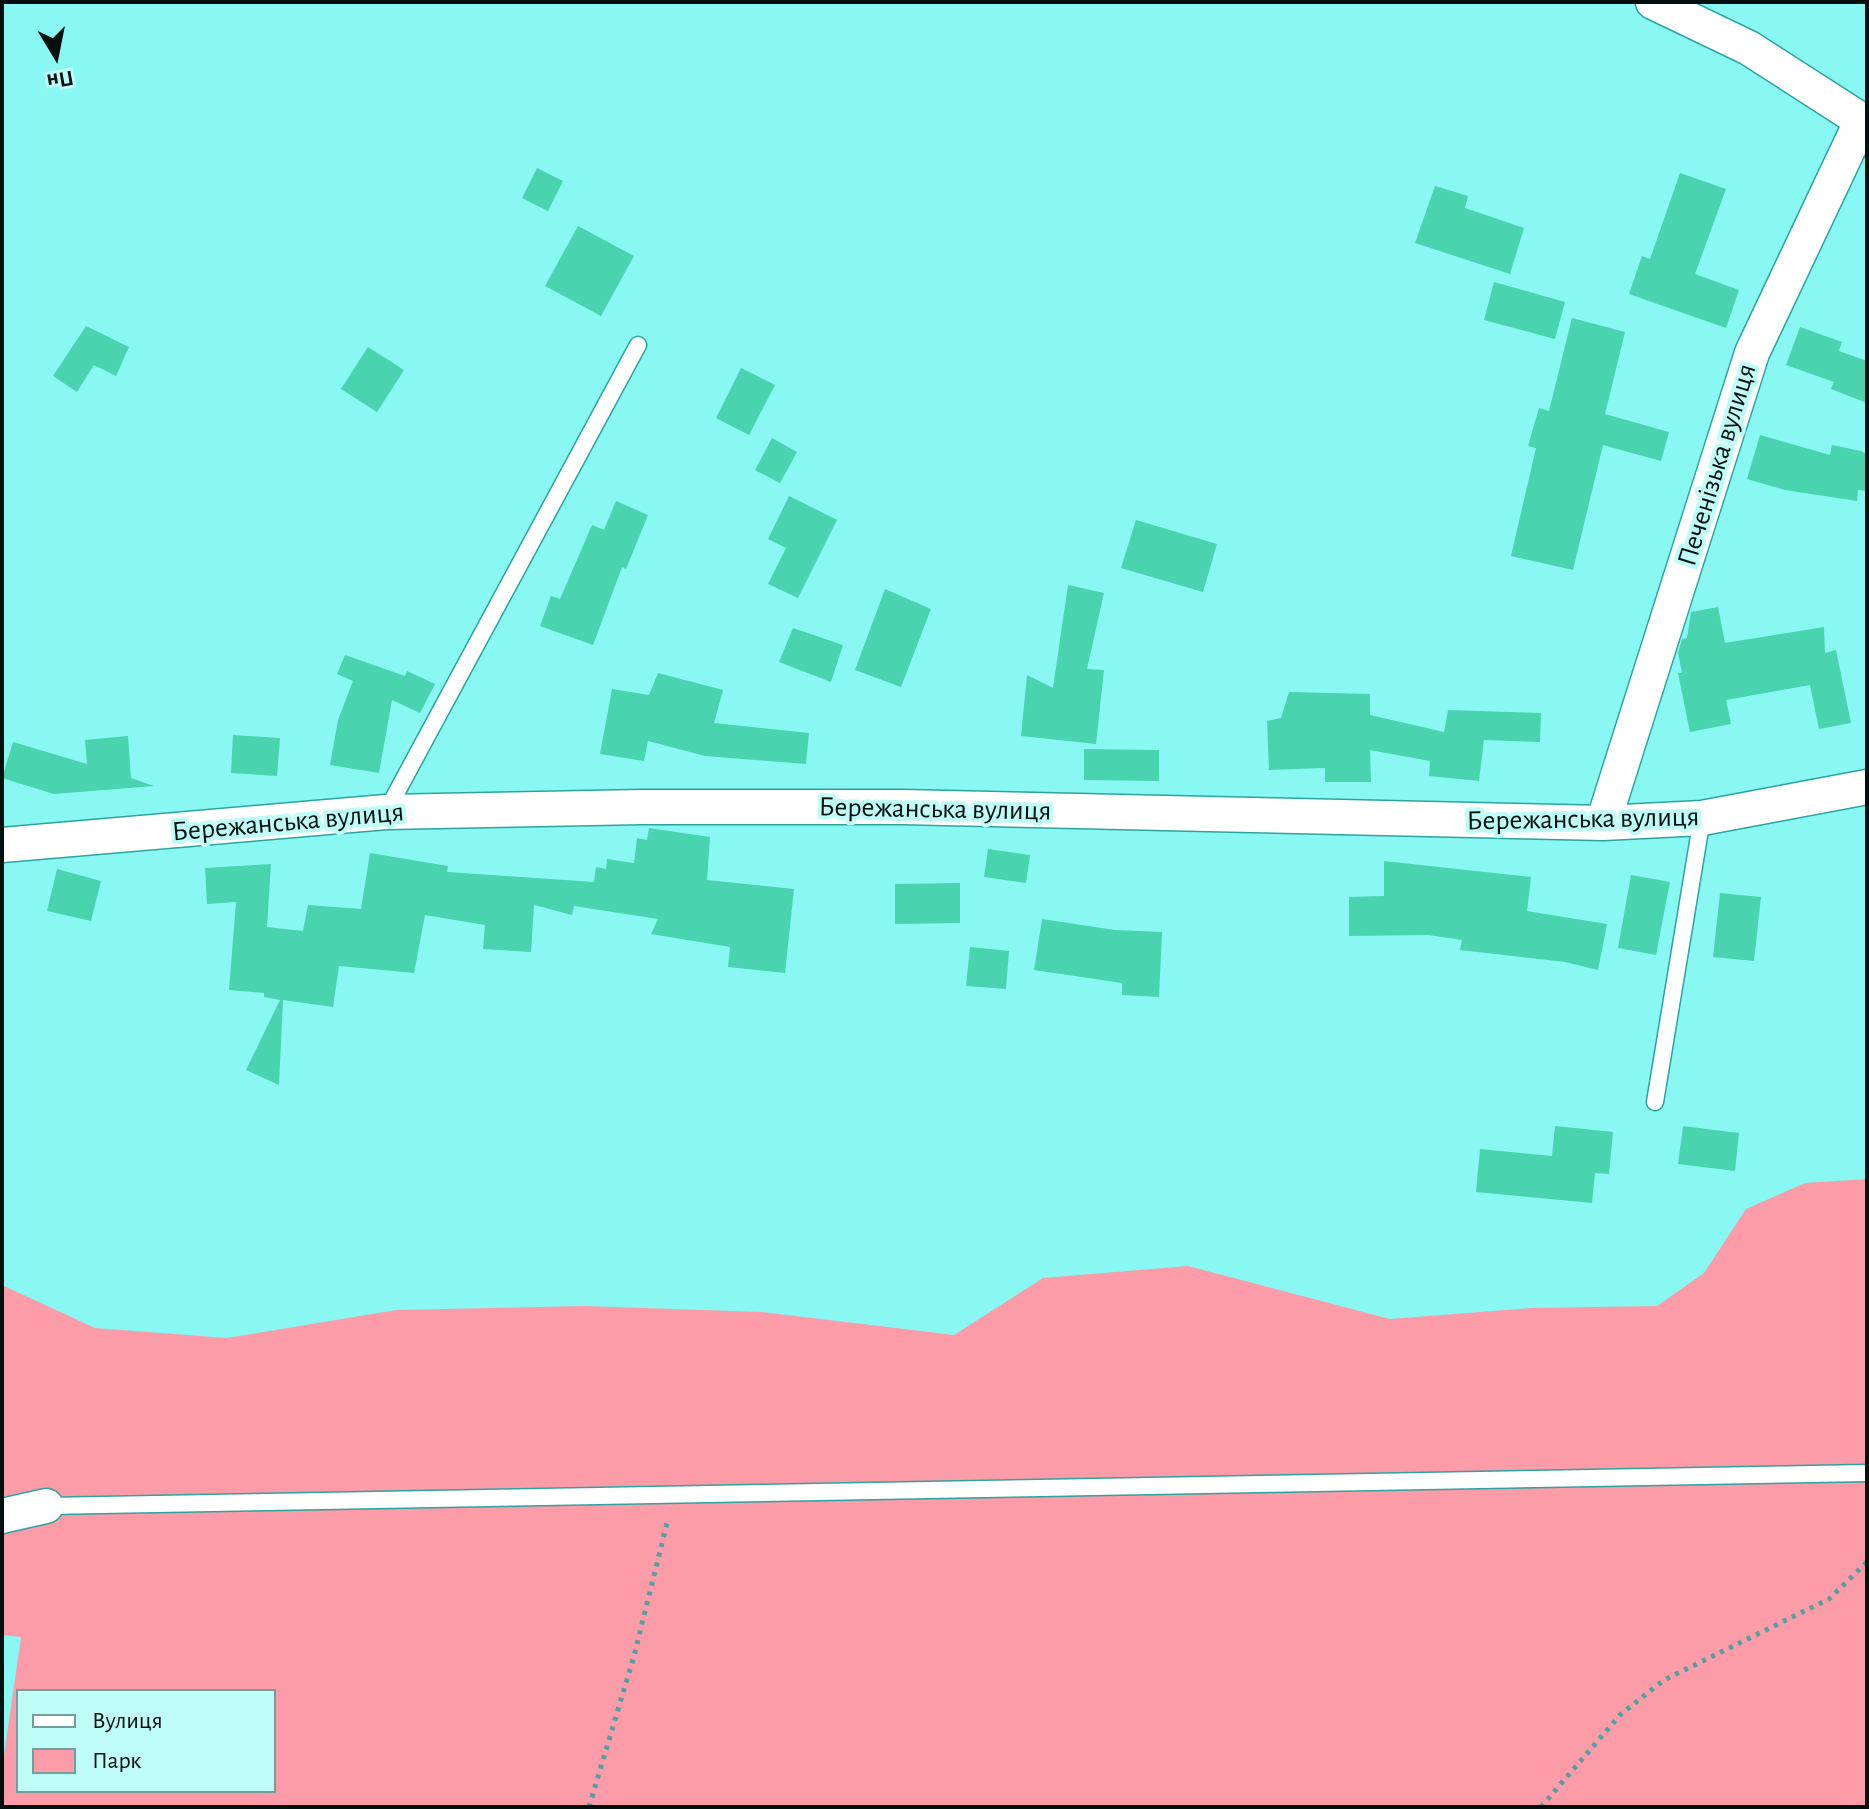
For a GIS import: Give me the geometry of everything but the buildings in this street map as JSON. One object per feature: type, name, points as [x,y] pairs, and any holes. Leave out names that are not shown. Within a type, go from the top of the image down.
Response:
[{"type":"street","points":[[1653,2],[1749,48],[1864,122]]},
{"type":"street","name":"Печенізька вулиця","points":[[1603,823],[1752,353],[1864,122]]},
{"type":"street","name":"Бережанська вулиця","points":[[2,845],[386,812],[902,807],[1603,823],[1702,818],[1867,787]]},
{"type":"street","points":[[2,1516],[46,1506]]},
{"type":"lane","points":[[386,812],[638,345]]},
{"type":"lane","points":[[1655,1102],[1702,818]]},
{"type":"lane","points":[[46,1506],[1867,1473]]},
{"type":"path","points":[[589,1807],[634,1656],[675,1494]]},
{"type":"path","points":[[1541,1807],[1620,1715],[1664,1680],[1829,1599],[1867,1562]]},
{"type":"green space","points":[[1867,1179],[1867,1807],[2,1807],[2,1769],[21,1637],[2,1635],[2,1285],[95,1328],[227,1338],[396,1310],[585,1306],[762,1312],[954,1335],[1043,1278],[1188,1266],[1390,1319],[1532,1308],[1657,1306],[1704,1273],[1746,1209],[1805,1183]]}]
